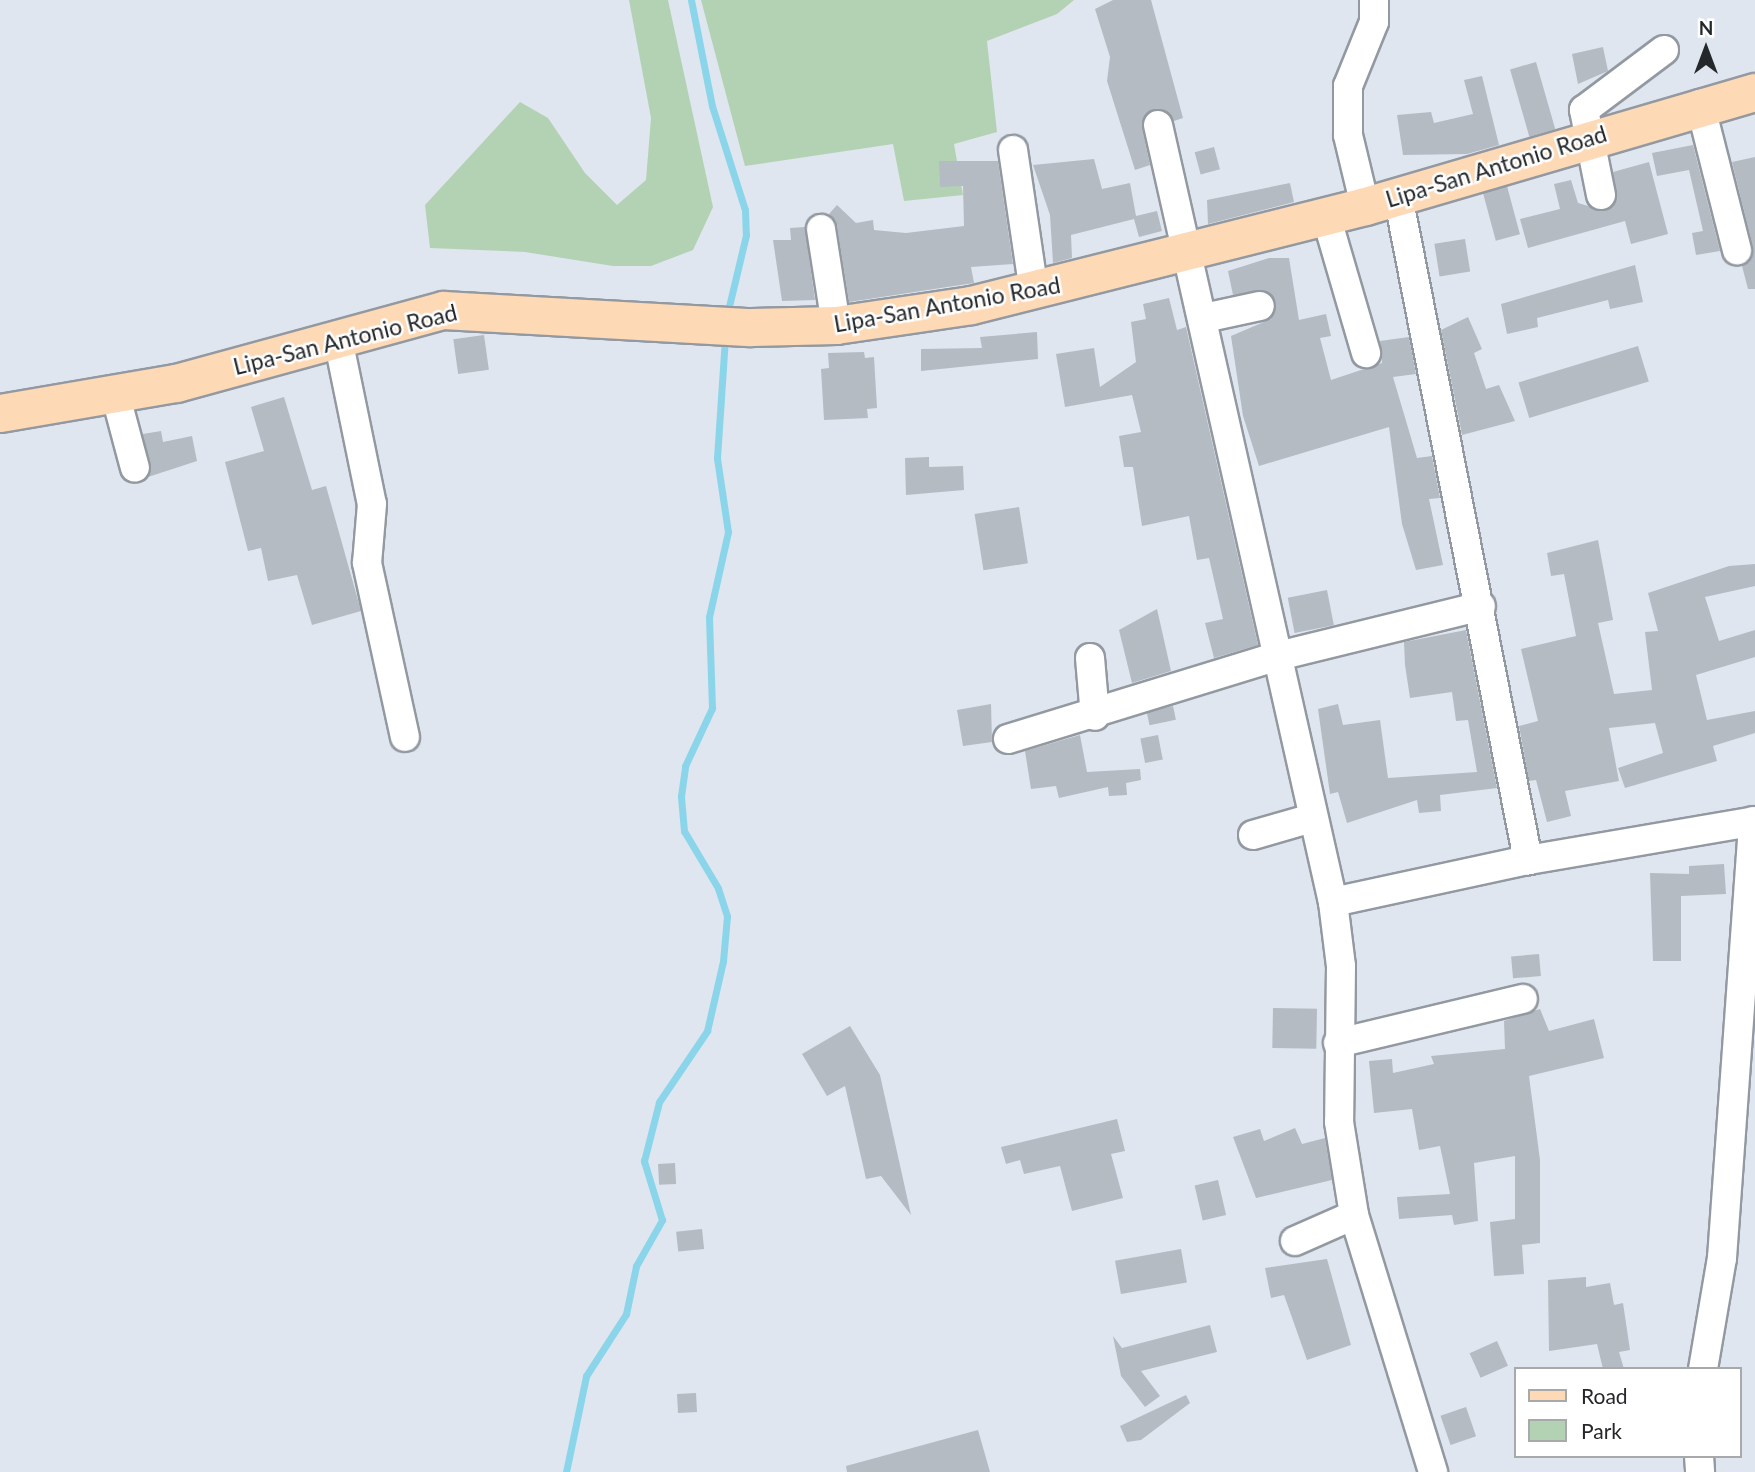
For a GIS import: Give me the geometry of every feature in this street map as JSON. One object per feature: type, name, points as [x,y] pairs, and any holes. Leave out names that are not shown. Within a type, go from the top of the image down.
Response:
[{"type":"main road","name":"Lipa-San Antonio Road","points":[[0,413],[116,397],[443,310],[481,307],[702,326],[836,325],[1034,292],[1382,201],[1700,104],[1755,92]]},
{"type":"street","points":[[1374,0],[1374,22],[1349,86],[1348,135],[1382,201],[1481,606],[1528,860]]},
{"type":"street","points":[[1601,195],[1586,140],[1584,110],[1664,50]]},
{"type":"street","points":[[1700,104],[1737,250]]},
{"type":"street","points":[[1158,125],[1191,251],[1275,657],[1333,902],[1341,966],[1339,1122],[1354,1215],[1433,1472]]},
{"type":"street","points":[[1013,150],[1034,292]]},
{"type":"street","points":[[1326,216],[1366,354]]},
{"type":"street","points":[[821,229],[836,325]]},
{"type":"street","points":[[1204,318],[1260,306]]},
{"type":"street","points":[[338,339],[372,504],[367,563],[405,737]]},
{"type":"street","points":[[116,397],[135,468]]},
{"type":"street","points":[[1008,739],[1095,716],[1275,657],[1481,606]]},
{"type":"street","points":[[1090,658],[1095,716]]},
{"type":"street","points":[[1253,835],[1312,818]]},
{"type":"street","points":[[1333,902],[1528,860],[1754,821],[1722,1258],[1703,1367]]},
{"type":"street","points":[[1338,1043],[1523,999]]},
{"type":"street","points":[[1295,1241],[1354,1215]]},
{"type":"green space","points":[[629,0],[668,0],[713,207],[693,250],[651,266],[613,266],[525,252],[430,248],[425,205],[520,102],[548,118],[585,173],[617,205],[646,180],[651,118]]},
{"type":"green space","points":[[701,0],[1074,0],[1057,14],[987,41],[997,132],[954,144],[963,195],[904,201],[893,144],[745,166]]},
{"type":"building","points":[[1113,0],[1151,0],[1183,118],[1174,121],[1162,109],[1146,113],[1142,128],[1150,165],[1135,170],[1107,81],[1110,57],[1095,9]]},
{"type":"building","points":[[1603,47],[1608,71],[1578,84],[1572,54]]},
{"type":"building","points":[[1536,62],[1555,129],[1529,137],[1510,69]]},
{"type":"building","points":[[1482,76],[1499,145],[1467,154],[1403,155],[1397,115],[1431,112],[1434,123],[1473,114],[1464,80]]},
{"type":"building","points":[[1693,145],[1720,251],[1696,255],[1692,233],[1703,231],[1689,170],[1657,176],[1652,153]]},
{"type":"building","points":[[1214,147],[1220,169],[1201,174],[1195,152]]},
{"type":"building","points":[[1755,157],[1755,289],[1748,289],[1742,266],[1753,247],[1732,162]]},
{"type":"building","points":[[1094,159],[1102,189],[1130,183],[1136,216],[1157,211],[1162,231],[1139,237],[1134,219],[1071,235],[1072,258],[1053,263],[1050,215],[1033,165]]},
{"type":"building","points":[[939,161],[998,161],[1013,264],[971,267],[974,283],[849,302],[837,226],[829,214],[837,205],[856,223],[873,220],[874,230],[906,233],[964,226],[963,186],[940,187]]},
{"type":"building","points":[[1649,162],[1668,234],[1631,244],[1625,221],[1528,248],[1520,219],[1560,209],[1554,184],[1571,180],[1578,203],[1605,211],[1617,200],[1613,172]]},
{"type":"building","points":[[1290,183],[1294,202],[1208,224],[1207,200]]},
{"type":"building","points":[[1507,186],[1520,234],[1496,241],[1483,192]]},
{"type":"building","points":[[805,227],[815,300],[782,301],[773,240],[791,240],[790,228]]},
{"type":"building","points":[[1465,239],[1470,272],[1440,276],[1434,244]]},
{"type":"building","points":[[1269,258],[1289,258],[1299,320],[1326,314],[1331,336],[1320,338],[1331,380],[1382,363],[1380,341],[1409,337],[1416,374],[1393,377],[1417,458],[1432,456],[1440,498],[1429,499],[1443,565],[1416,570],[1402,524],[1389,427],[1259,466],[1243,416],[1231,336],[1271,319],[1276,303],[1264,290],[1233,295],[1228,271]]},
{"type":"building","points":[[1635,265],[1643,302],[1610,309],[1608,300],[1537,318],[1538,327],[1507,334],[1501,304]]},
{"type":"building","points":[[1169,298],[1177,330],[1186,327],[1258,645],[1214,658],[1205,623],[1223,619],[1209,558],[1197,560],[1189,516],[1142,526],[1133,467],[1124,467],[1119,436],[1141,432],[1132,395],[1065,407],[1056,354],[1094,348],[1100,387],[1136,362],[1131,322],[1146,319],[1143,304]]},
{"type":"building","points":[[1468,317],[1482,349],[1474,353],[1486,389],[1499,385],[1515,421],[1462,435],[1441,330]]},
{"type":"building","points":[[1037,332],[1038,359],[921,371],[921,349],[982,348],[980,337]]},
{"type":"building","points":[[484,335],[489,370],[458,374],[453,339]]},
{"type":"building","points":[[1638,346],[1649,381],[1529,418],[1518,383]]},
{"type":"building","points":[[864,352],[865,358],[874,357],[877,408],[867,409],[868,418],[824,420],[821,369],[829,368],[828,353]]},
{"type":"building","points":[[284,397],[312,490],[326,486],[361,611],[312,625],[297,575],[268,581],[261,548],[248,551],[225,462],[264,451],[251,407]]},
{"type":"building","points":[[161,431],[163,442],[192,436],[197,461],[148,477],[143,434]]},
{"type":"building","points":[[929,457],[929,467],[963,466],[964,490],[906,495],[905,458]]},
{"type":"building","points":[[1019,507],[1028,563],[983,570],[975,514]]},
{"type":"building","points":[[1598,540],[1613,620],[1598,623],[1614,694],[1652,690],[1645,632],[1658,631],[1648,593],[1729,566],[1755,564],[1755,586],[1705,597],[1719,641],[1755,630],[1755,657],[1696,675],[1707,720],[1755,711],[1755,733],[1713,746],[1717,761],[1625,788],[1618,768],[1663,753],[1655,723],[1609,728],[1619,781],[1565,791],[1571,816],[1547,822],[1536,780],[1529,781],[1519,726],[1538,721],[1521,649],[1576,636],[1564,574],[1551,576],[1547,553]]},
{"type":"building","points":[[1327,590],[1334,625],[1295,633],[1288,598]]},
{"type":"building","points":[[1157,609],[1171,671],[1132,683],[1119,630]]},
{"type":"building","points":[[1466,630],[1497,788],[1440,795],[1441,811],[1419,813],[1417,800],[1347,823],[1338,792],[1330,794],[1318,709],[1338,704],[1343,725],[1380,720],[1388,778],[1477,772],[1468,720],[1456,721],[1452,692],[1410,698],[1405,665],[1404,642]]},
{"type":"building","points":[[991,704],[992,742],[963,746],[957,710]]},
{"type":"building","points":[[1173,706],[1176,720],[1150,725],[1147,712]]},
{"type":"building","points":[[1080,735],[1087,772],[1140,769],[1141,780],[1126,783],[1127,795],[1109,796],[1108,787],[1059,798],[1056,786],[1031,789],[1025,751]]},
{"type":"building","points":[[1158,735],[1163,760],[1145,763],[1140,738]]},
{"type":"building","points":[[1724,864],[1726,894],[1681,896],[1681,961],[1653,961],[1650,873],[1689,874],[1689,866]]},
{"type":"building","points":[[1539,954],[1541,976],[1513,978],[1511,956]]},
{"type":"building","points":[[1273,1008],[1317,1009],[1316,1049],[1272,1048]]},
{"type":"building","points":[[1540,1009],[1549,1031],[1594,1019],[1604,1058],[1529,1076],[1540,1160],[1540,1243],[1522,1245],[1524,1274],[1494,1276],[1490,1222],[1515,1219],[1515,1156],[1474,1163],[1478,1221],[1454,1225],[1452,1215],[1399,1219],[1397,1197],[1450,1194],[1440,1146],[1419,1150],[1412,1109],[1374,1113],[1369,1061],[1392,1059],[1393,1073],[1434,1064],[1431,1056],[1505,1049],[1504,1021]]},
{"type":"building","points":[[850,1026],[880,1075],[911,1215],[881,1176],[866,1179],[845,1086],[827,1096],[802,1054]]},
{"type":"building","points":[[1117,1119],[1125,1151],[1111,1154],[1123,1198],[1072,1211],[1060,1166],[1024,1174],[1020,1160],[1006,1164],[1001,1147]]},
{"type":"building","points":[[1295,1128],[1302,1144],[1325,1138],[1332,1180],[1256,1198],[1233,1137],[1260,1129],[1264,1141]]},
{"type":"building","points":[[675,1163],[676,1184],[659,1185],[658,1164]]},
{"type":"building","points":[[1218,1180],[1226,1215],[1203,1220],[1195,1185]]},
{"type":"building","points":[[702,1229],[704,1249],[678,1252],[676,1232]]},
{"type":"building","points":[[1181,1249],[1187,1282],[1121,1294],[1115,1261]]},
{"type":"building","points":[[1327,1259],[1351,1345],[1307,1360],[1284,1295],[1271,1298],[1265,1268]]},
{"type":"building","points":[[1586,1277],[1586,1287],[1610,1283],[1614,1305],[1623,1303],[1630,1350],[1619,1352],[1623,1367],[1603,1367],[1597,1344],[1549,1351],[1548,1280]]},
{"type":"building","points":[[1210,1325],[1217,1352],[1141,1371],[1160,1396],[1145,1407],[1121,1376],[1113,1336],[1122,1348]]},
{"type":"building","points":[[1497,1341],[1508,1366],[1481,1378],[1470,1353]]},
{"type":"building","points":[[696,1393],[697,1412],[678,1413],[677,1394]]},
{"type":"building","points":[[1186,1395],[1190,1403],[1141,1440],[1127,1442],[1120,1426]]},
{"type":"building","points":[[1466,1407],[1476,1436],[1451,1445],[1440,1416]]},
{"type":"building","points":[[978,1430],[990,1472],[847,1472],[846,1466]]},
{"type":"waterway","points":[[691,0],[712,106],[745,210],[746,235],[727,315]]},
{"type":"waterway","points":[[566,1472],[586,1376],[626,1314],[636,1266],[662,1220],[644,1161],[659,1102],[707,1031],[723,961],[727,916],[718,888],[684,831],[681,796],[685,766],[712,708],[709,617],[728,532],[717,458],[725,337]]}]
